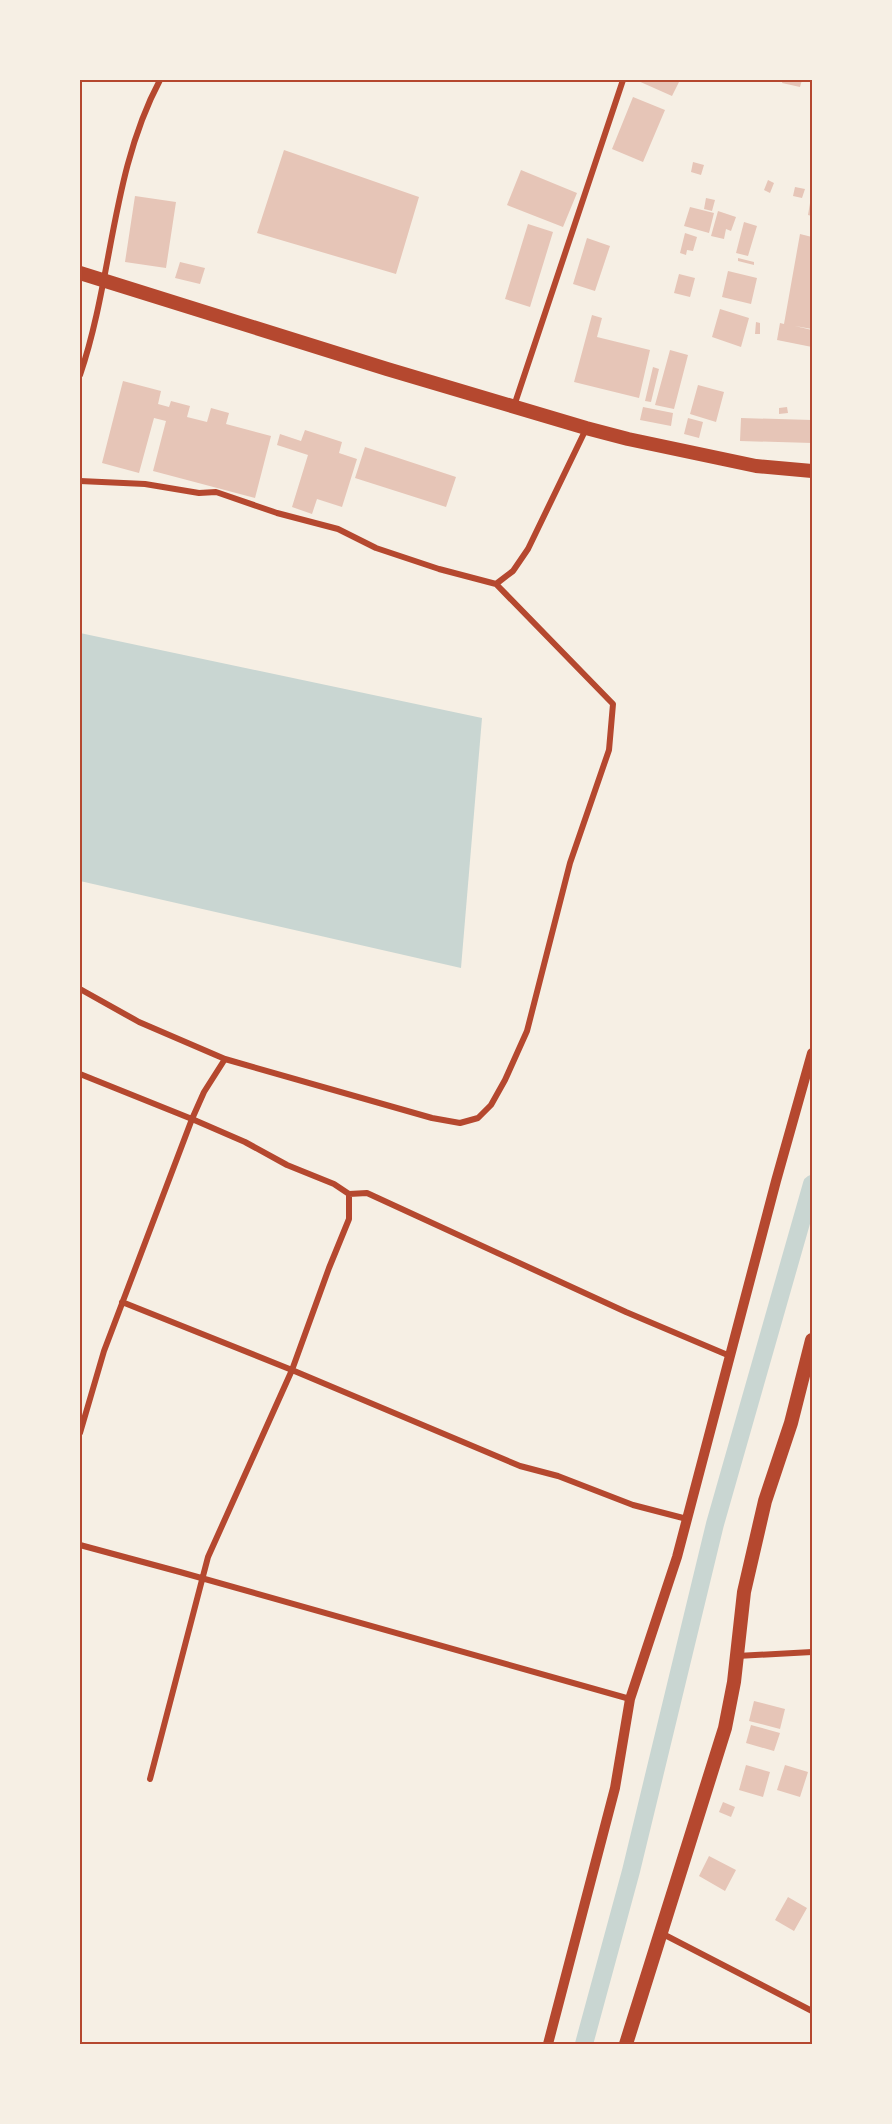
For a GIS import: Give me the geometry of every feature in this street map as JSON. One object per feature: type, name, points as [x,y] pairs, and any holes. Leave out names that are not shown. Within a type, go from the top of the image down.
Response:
[{"type":"main road","points":[[80,273],[586,428],[756,466],[813,471]]},
{"type":"main road","points":[[626,2044],[725,1728],[737,1656],[744,1592],[765,1500],[791,1423],[813,1340]]},
{"type":"street","points":[[80,375],[97,318],[113,225],[130,151],[151,96],[160,80]]},
{"type":"street","points":[[514,406],[623,80]]},
{"type":"street","points":[[496,584],[513,572],[528,549],[586,428]]},
{"type":"street","points":[[80,481],[145,484],[199,493],[216,492],[277,513],[338,529],[376,548],[439,569],[496,584],[613,704],[609,750],[570,863],[527,1031],[505,1080],[490,1105],[478,1118],[460,1123],[432,1118],[225,1059],[139,1022],[80,989]]},
{"type":"street","points":[[548,2044],[615,1788],[630,1699],[677,1557],[813,1053]]},
{"type":"street","points":[[80,1433],[104,1351],[192,1119],[204,1092],[225,1059]]},
{"type":"street","points":[[80,1074],[245,1142],[287,1166],[334,1184],[349,1194],[367,1193],[596,1299],[730,1356]]},
{"type":"street","points":[[150,1779],[208,1557],[292,1370],[349,1219],[349,1194]]},
{"type":"street","points":[[122,1302],[292,1370],[520,1466],[558,1476],[633,1505],[687,1519]]},
{"type":"street","points":[[80,1545],[630,1699]]},
{"type":"street","points":[[737,1656],[813,1652]]},
{"type":"street","points":[[660,1933],[813,2011]]},
{"type":"shaded area","points":[[80,633],[482,718],[461,968],[80,881]]},
{"type":"building","points":[[636,80],[680,80],[672,96]]},
{"type":"building","points":[[783,80],[802,80],[800,87],[782,83]]},
{"type":"building","points":[[633,97],[665,110],[643,162],[612,149]]},
{"type":"building","points":[[284,150],[419,197],[396,274],[257,233]]},
{"type":"building","points":[[693,162],[704,165],[701,175],[691,172]]},
{"type":"building","points":[[521,170],[577,193],[563,227],[507,205]]},
{"type":"building","points":[[768,180],[774,183],[770,193],[764,190]]},
{"type":"building","points":[[795,187],[805,189],[802,198],[793,196]]},
{"type":"building","points":[[135,196],[176,202],[166,268],[125,262]]},
{"type":"building","points":[[706,198],[715,200],[712,211],[704,209]]},
{"type":"building","points":[[810,203],[812,204],[812,216],[808,215]]},
{"type":"building","points":[[690,207],[714,213],[709,233],[684,226]]},
{"type":"building","points":[[718,211],[736,217],[731,231],[726,229],[724,239],[711,236]]},
{"type":"building","points":[[744,222],[757,226],[748,256],[736,253]]},
{"type":"building","points":[[528,224],[553,232],[530,307],[505,299]]},
{"type":"building","points":[[685,233],[697,237],[693,251],[687,250],[686,255],[680,253]]},
{"type":"building","points":[[800,234],[812,237],[812,329],[795,326],[812,330],[812,347],[777,340],[780,323],[784,324]]},
{"type":"building","points":[[587,238],[610,246],[595,291],[573,284]]},
{"type":"building","points":[[738,258],[754,262],[754,265],[738,261]]},
{"type":"building","points":[[180,262],[205,268],[200,284],[175,278]]},
{"type":"building","points":[[728,271],[757,278],[751,304],[722,297]]},
{"type":"building","points":[[679,274],[695,278],[690,297],[674,293]]},
{"type":"building","points":[[720,309],[749,318],[741,347],[712,337]]},
{"type":"building","points":[[592,315],[602,318],[597,337],[650,350],[639,398],[574,382]]},
{"type":"building","points":[[756,322],[760,323],[760,334],[755,334]]},
{"type":"building","points":[[670,350],[688,355],[674,409],[655,405]]},
{"type":"building","points":[[653,367],[659,369],[651,402],[645,401]]},
{"type":"building","points":[[123,381],[161,391],[158,404],[169,407],[171,401],[190,406],[187,417],[207,422],[211,408],[229,413],[226,424],[271,436],[255,498],[153,471],[166,421],[154,418],[139,473],[102,463]]},
{"type":"building","points":[[698,385],[724,392],[716,422],[690,414]]},
{"type":"building","points":[[643,407],[673,413],[671,426],[640,420]]},
{"type":"building","points":[[787,407],[788,413],[779,414],[779,408]]},
{"type":"building","points":[[688,418],[703,422],[699,438],[684,434]]},
{"type":"building","points":[[741,418],[812,420],[812,443],[740,441]]},
{"type":"building","points":[[305,430],[342,442],[339,453],[357,459],[342,507],[317,499],[312,514],[292,507],[308,455],[277,445],[280,434],[301,441]]},
{"type":"building","points":[[365,447],[456,477],[446,507],[355,478]]},
{"type":"building","points":[[754,1701],[785,1709],[780,1729],[749,1721]]},
{"type":"building","points":[[751,1725],[780,1733],[774,1751],[746,1743]]},
{"type":"building","points":[[746,1765],[770,1772],[763,1797],[739,1790]]},
{"type":"building","points":[[785,1765],[808,1772],[800,1797],[777,1790]]},
{"type":"building","points":[[723,1802],[735,1807],[731,1817],[719,1812]]},
{"type":"building","points":[[709,1856],[736,1870],[725,1891],[699,1876]]},
{"type":"building","points":[[788,1897],[807,1908],[794,1931],[775,1920]]},
{"type":"waterway","points":[[584,2044],[631,1871],[715,1524],[812,1184]]}]
